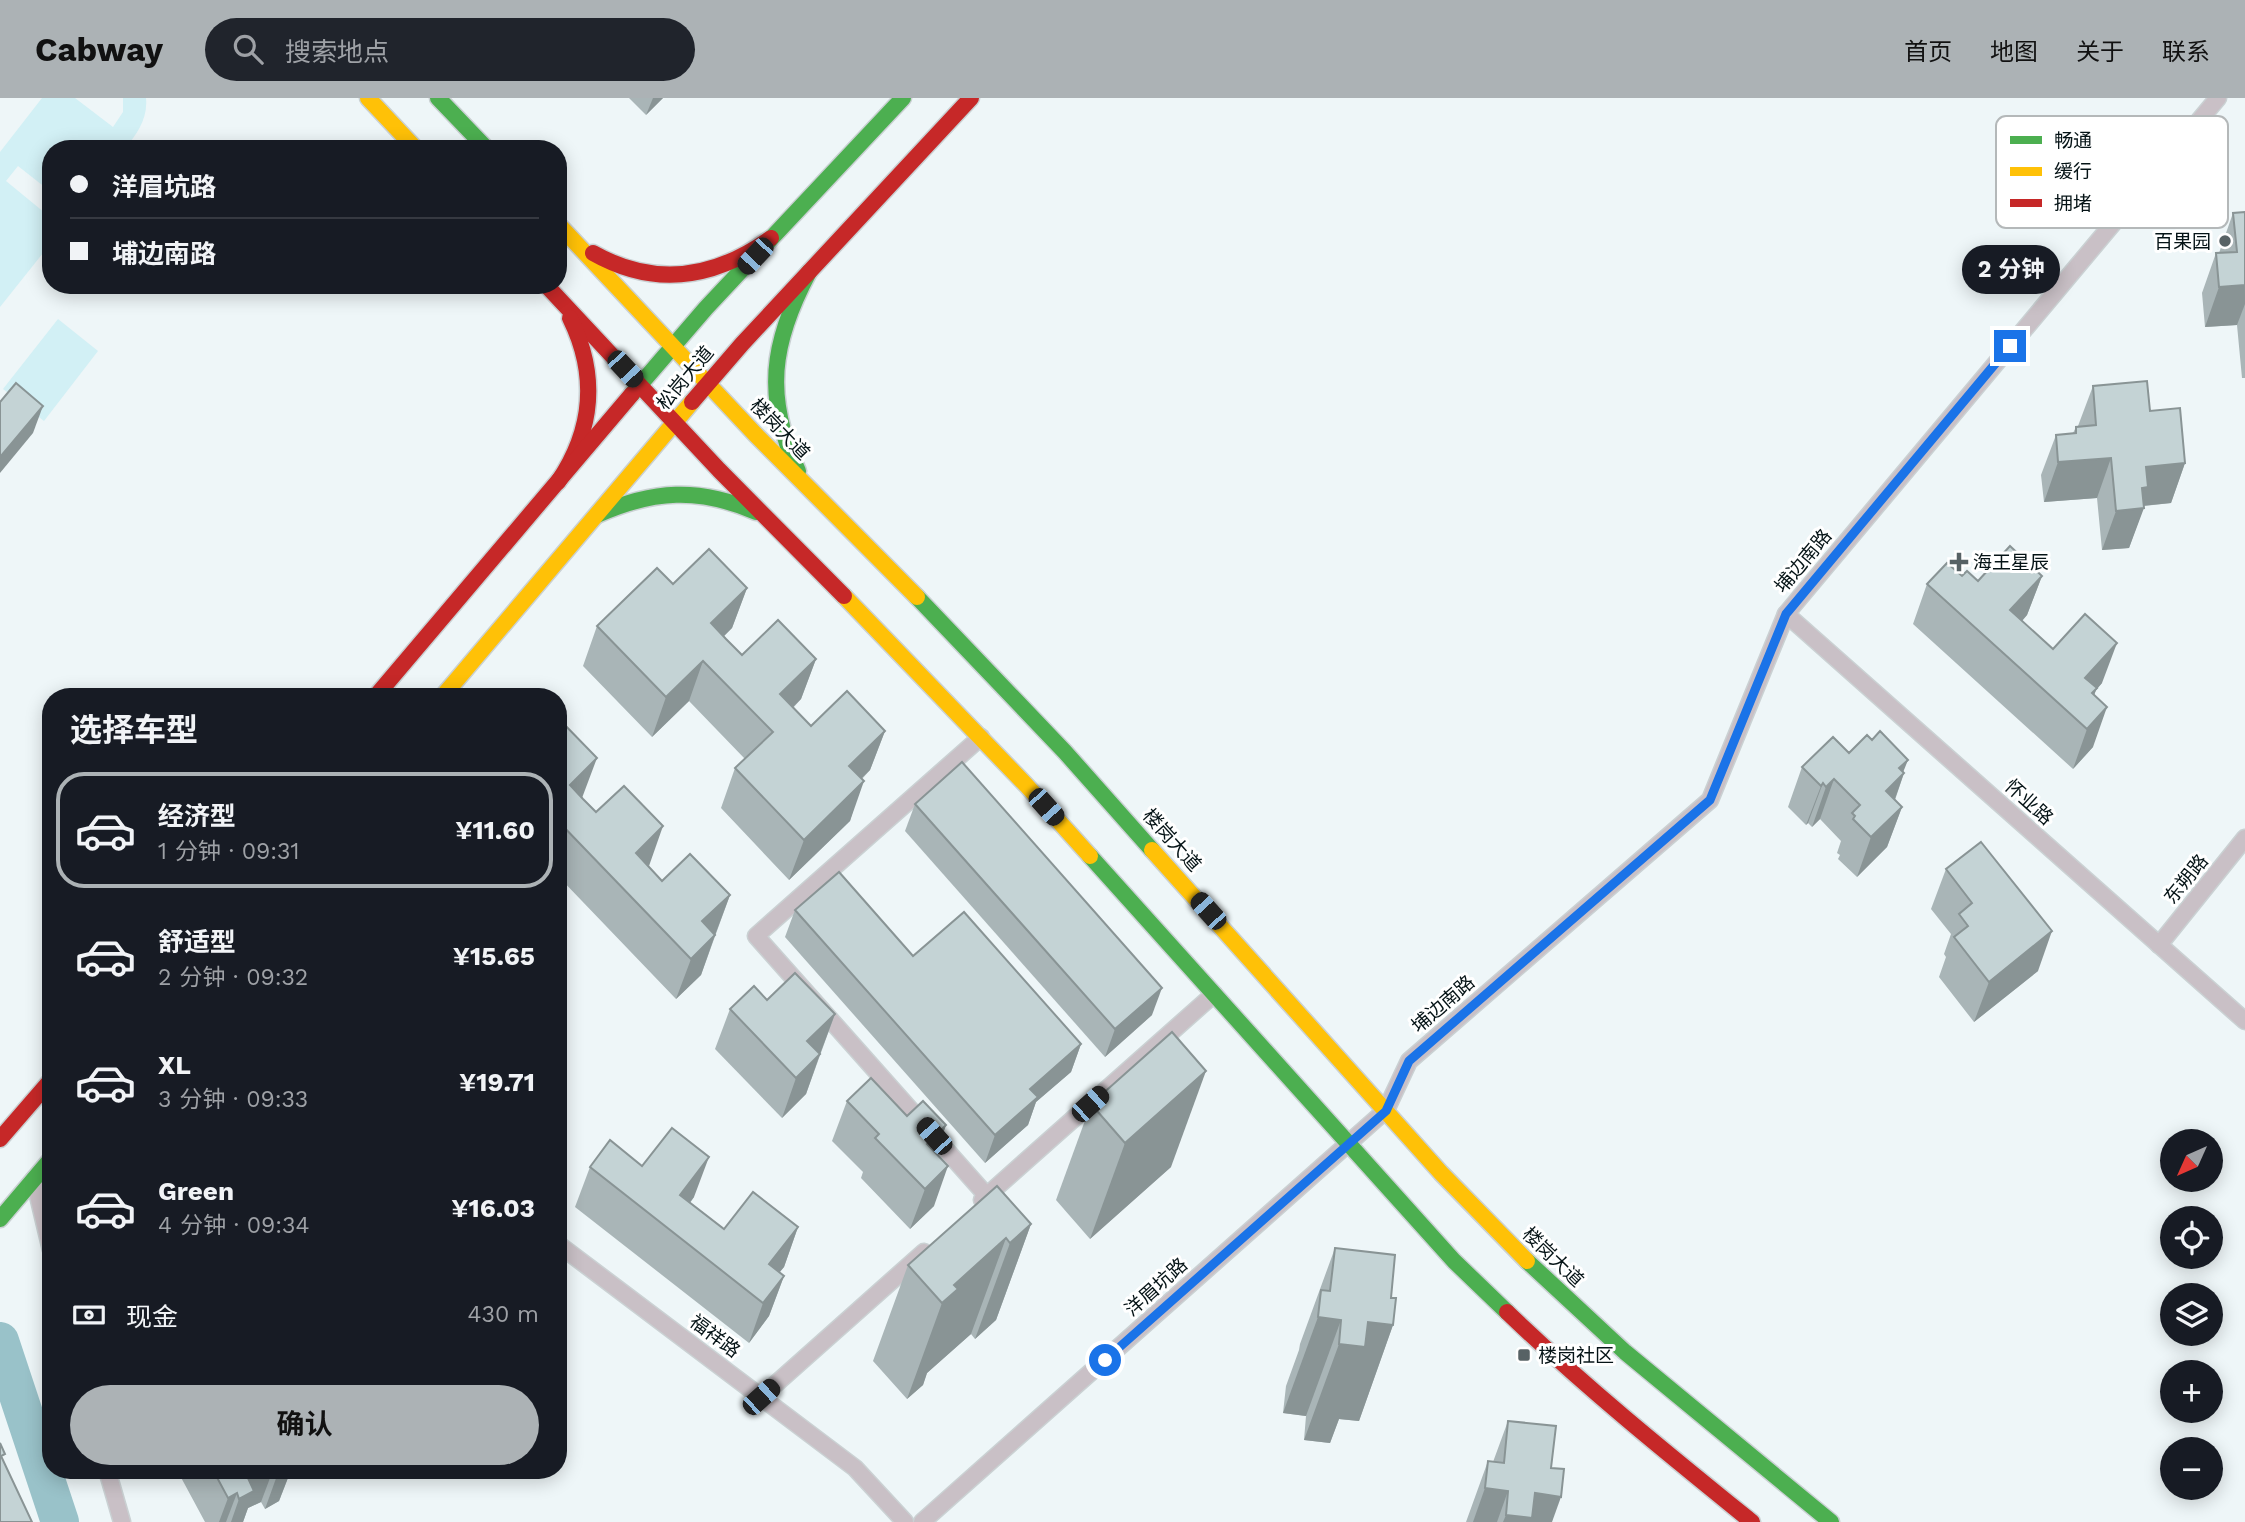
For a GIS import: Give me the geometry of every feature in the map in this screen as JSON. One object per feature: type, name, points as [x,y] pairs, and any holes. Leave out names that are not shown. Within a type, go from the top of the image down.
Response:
[{"type":"main road","points":[[368,98],[408,140]]},
{"type":"main road","points":[[438,98],[478,140]]},
{"type":"main road","name":"松岗大道","points":[[383,688],[706,308],[903,98]]},
{"type":"main road","name":"松岗大道","points":[[450,688],[708,384],[971,98]]},
{"type":"main road","name":"楼岗大道","points":[[567,233],[708,384],[1065,752],[1474,1208],[1560,1293],[1650,1374],[1831,1522]]},
{"type":"main road","points":[[571,237],[601,258],[635,271],[671,275],[707,271],[741,258],[771,238]]},
{"type":"main road","points":[[805,485],[786,444],[776,400],[775,377],[777,355],[788,311],[809,272]]},
{"type":"main road","points":[[554,294],[766,518],[981,737],[1454,1261],[1608,1405],[1752,1522]]},
{"type":"main road","points":[[554,294],[575,327],[586,358],[589,391],[586,423],[575,454],[558,482]]},
{"type":"main road","points":[[597,515],[638,499],[682,493],[726,500],[766,518]]},
{"type":"main road","points":[[0,1139],[42,1090]]},
{"type":"main road","points":[[0,1219],[42,1170]]},
{"type":"street","name":"埔边南路","points":[[2203,116],[2218,98]]},
{"type":"street","name":"埔边南路","points":[[1386,1111],[1409,1061],[1710,800],[1786,614],[2109,228]]},
{"type":"street","name":"怀业路","points":[[1786,614],[2245,1021]]},
{"type":"street","points":[[981,737],[756,936],[987,1196]]},
{"type":"street","name":"东朔路","points":[[2159,945],[2245,838]]},
{"type":"street","points":[[967,1214],[1214,995]]},
{"type":"street","name":"洋眉坑路","points":[[922,1522],[1386,1111]]},
{"type":"street","points":[[34,1179],[42,1212]]},
{"type":"street","points":[[761,1397],[936,1241]]},
{"type":"street","name":"福祥路","points":[[567,1251],[855,1468],[905,1522]]},
{"type":"street","points":[[110,1479],[122,1522]]},
{"type":"shaded area","points":[[42,98],[75,98],[113,127],[123,112],[123,98],[146,98],[141,125],[132,140],[42,140],[42,185],[18,166],[6,181],[42,211],[42,254],[0,307],[0,152]]},
{"type":"shaded area","points":[[58,319],[98,351],[44,421],[3,389]]},
{"type":"building","points":[[2245,212],[2245,285],[2219,287],[2216,253],[2237,252],[2233,213]]},
{"type":"building","points":[[2147,381],[2150,411],[2180,408],[2185,463],[2146,467],[2148,487],[2142,488],[2144,508],[2116,511],[2111,458],[2058,462],[2056,435],[2076,433],[2076,427],[2096,425],[2093,386]]},
{"type":"building","points":[[16,383],[43,406],[0,457],[0,402]]},
{"type":"building","points":[[2010,546],[2042,576],[2010,610],[2053,649],[2085,614],[2117,643],[2085,678],[2097,688],[2092,693],[2107,707],[2087,729],[1927,584],[1947,563],[1962,576],[1967,571],[1978,581]]},
{"type":"building","points":[[709,549],[747,588],[711,623],[726,639],[742,655],[778,620],[816,659],[780,694],[811,726],[847,691],[885,731],[849,766],[864,781],[804,840],[735,768],[773,732],[703,661],[666,697],[597,626],[657,568],[673,584]]},
{"type":"building","points":[[567,727],[597,758],[570,785],[583,799],[596,812],[624,786],[663,826],[636,853],[662,881],[690,854],[730,895],[702,921],[715,935],[691,959],[567,830]]},
{"type":"building","points":[[1880,731],[1908,760],[1899,768],[1904,773],[1886,791],[1902,807],[1871,837],[1853,819],[1855,816],[1852,813],[1860,805],[1834,779],[1826,787],[1823,783],[1821,786],[1802,767],[1833,737],[1849,753],[1867,735],[1872,740]]},
{"type":"building","points":[[962,762],[1162,988],[1115,1029],[915,804]]},
{"type":"building","points":[[1981,842],[2052,931],[1989,982],[1954,937],[1968,926],[1959,914],[1972,903],[1946,869]]},
{"type":"building","points":[[839,872],[913,956],[964,912],[1081,1044],[1030,1089],[1038,1097],[995,1135],[795,910]]},
{"type":"building","points":[[795,973],[835,1014],[807,1041],[820,1054],[796,1078],[730,1009],[754,986],[767,1000]]},
{"type":"building","points":[[1172,1032],[1206,1071],[1125,1143],[1091,1104]]},
{"type":"building","points":[[871,1078],[907,1116],[923,1101],[946,1125],[927,1144],[948,1166],[925,1189],[875,1138],[879,1134],[847,1101]]},
{"type":"building","points":[[672,1128],[709,1157],[680,1195],[724,1229],[753,1192],[798,1227],[769,1264],[784,1276],[763,1303],[590,1167],[610,1140],[642,1166]]},
{"type":"building","points":[[997,1186],[1031,1224],[1010,1243],[1006,1238],[954,1285],[958,1289],[942,1303],[908,1265]]},
{"type":"building","points":[[1335,1248],[1395,1255],[1391,1298],[1396,1298],[1393,1325],[1368,1322],[1365,1347],[1339,1344],[1341,1320],[1318,1317],[1321,1290],[1330,1291]]},
{"type":"building","points":[[1508,1421],[1556,1426],[1551,1468],[1564,1469],[1561,1497],[1535,1493],[1532,1518],[1506,1515],[1508,1491],[1485,1488],[1488,1461],[1504,1463]]},
{"type":"building","points":[[0,1443],[5,1454],[1,1456],[32,1522],[0,1522]]},
{"type":"building","points":[[218,1479],[248,1479],[254,1491],[239,1499],[237,1493],[228,1498]]},
{"type":"waterway","points":[[0,1341],[42,1468]]},
{"type":"waterway","points":[[46,1479],[60,1522]]},
{"type":"traffic: fast","points":[[438,98],[478,140]]},
{"type":"traffic: fast","points":[[632,394],[706,308],[903,98]]},
{"type":"traffic: fast","points":[[798,471],[780,419],[776,370],[786,323],[809,272]]},
{"type":"traffic: fast","points":[[597,515],[637,500],[676,495],[715,498],[756,512]]},
{"type":"traffic: fast","points":[[917,597],[1065,752],[1152,850]]},
{"type":"traffic: fast","points":[[1090,856],[1454,1261],[1507,1312]]},
{"type":"traffic: fast","points":[[0,1219],[42,1170]]},
{"type":"traffic: fast","points":[[1527,1261],[1625,1352],[1831,1522]]},
{"type":"traffic: slow","points":[[368,98],[408,140]]},
{"type":"traffic: slow","points":[[567,234],[755,434],[917,597]]},
{"type":"traffic: slow","points":[[450,688],[692,402]]},
{"type":"traffic: slow","points":[[844,596],[1027,786],[1090,856]]},
{"type":"traffic: slow","points":[[1152,850],[1441,1173],[1527,1261]]},
{"type":"traffic: jam","points":[[692,402],[742,344],[971,98]]},
{"type":"traffic: jam","points":[[593,253],[639,271],[684,274],[728,263],[771,238]]},
{"type":"traffic: jam","points":[[554,294],[719,470],[844,596]]},
{"type":"traffic: jam","points":[[558,482],[579,442],[588,402],[585,360],[570,318]]},
{"type":"traffic: jam","points":[[383,688],[632,394]]},
{"type":"traffic: jam","points":[[0,1139],[42,1090]]},
{"type":"traffic: jam","points":[[1507,1312],[1597,1393],[1752,1522]]},
{"type":"place","name":"百果园","points":[[2225,241]]},
{"type":"place","name":"海王星辰","points":[[1959,562]]},
{"type":"place","name":"楼岗社区","points":[[1524,1355]]},
{"type":"route","points":[[1105,1360],[1386,1111],[1409,1061],[1710,800],[1786,614],[2010,346]]}]
